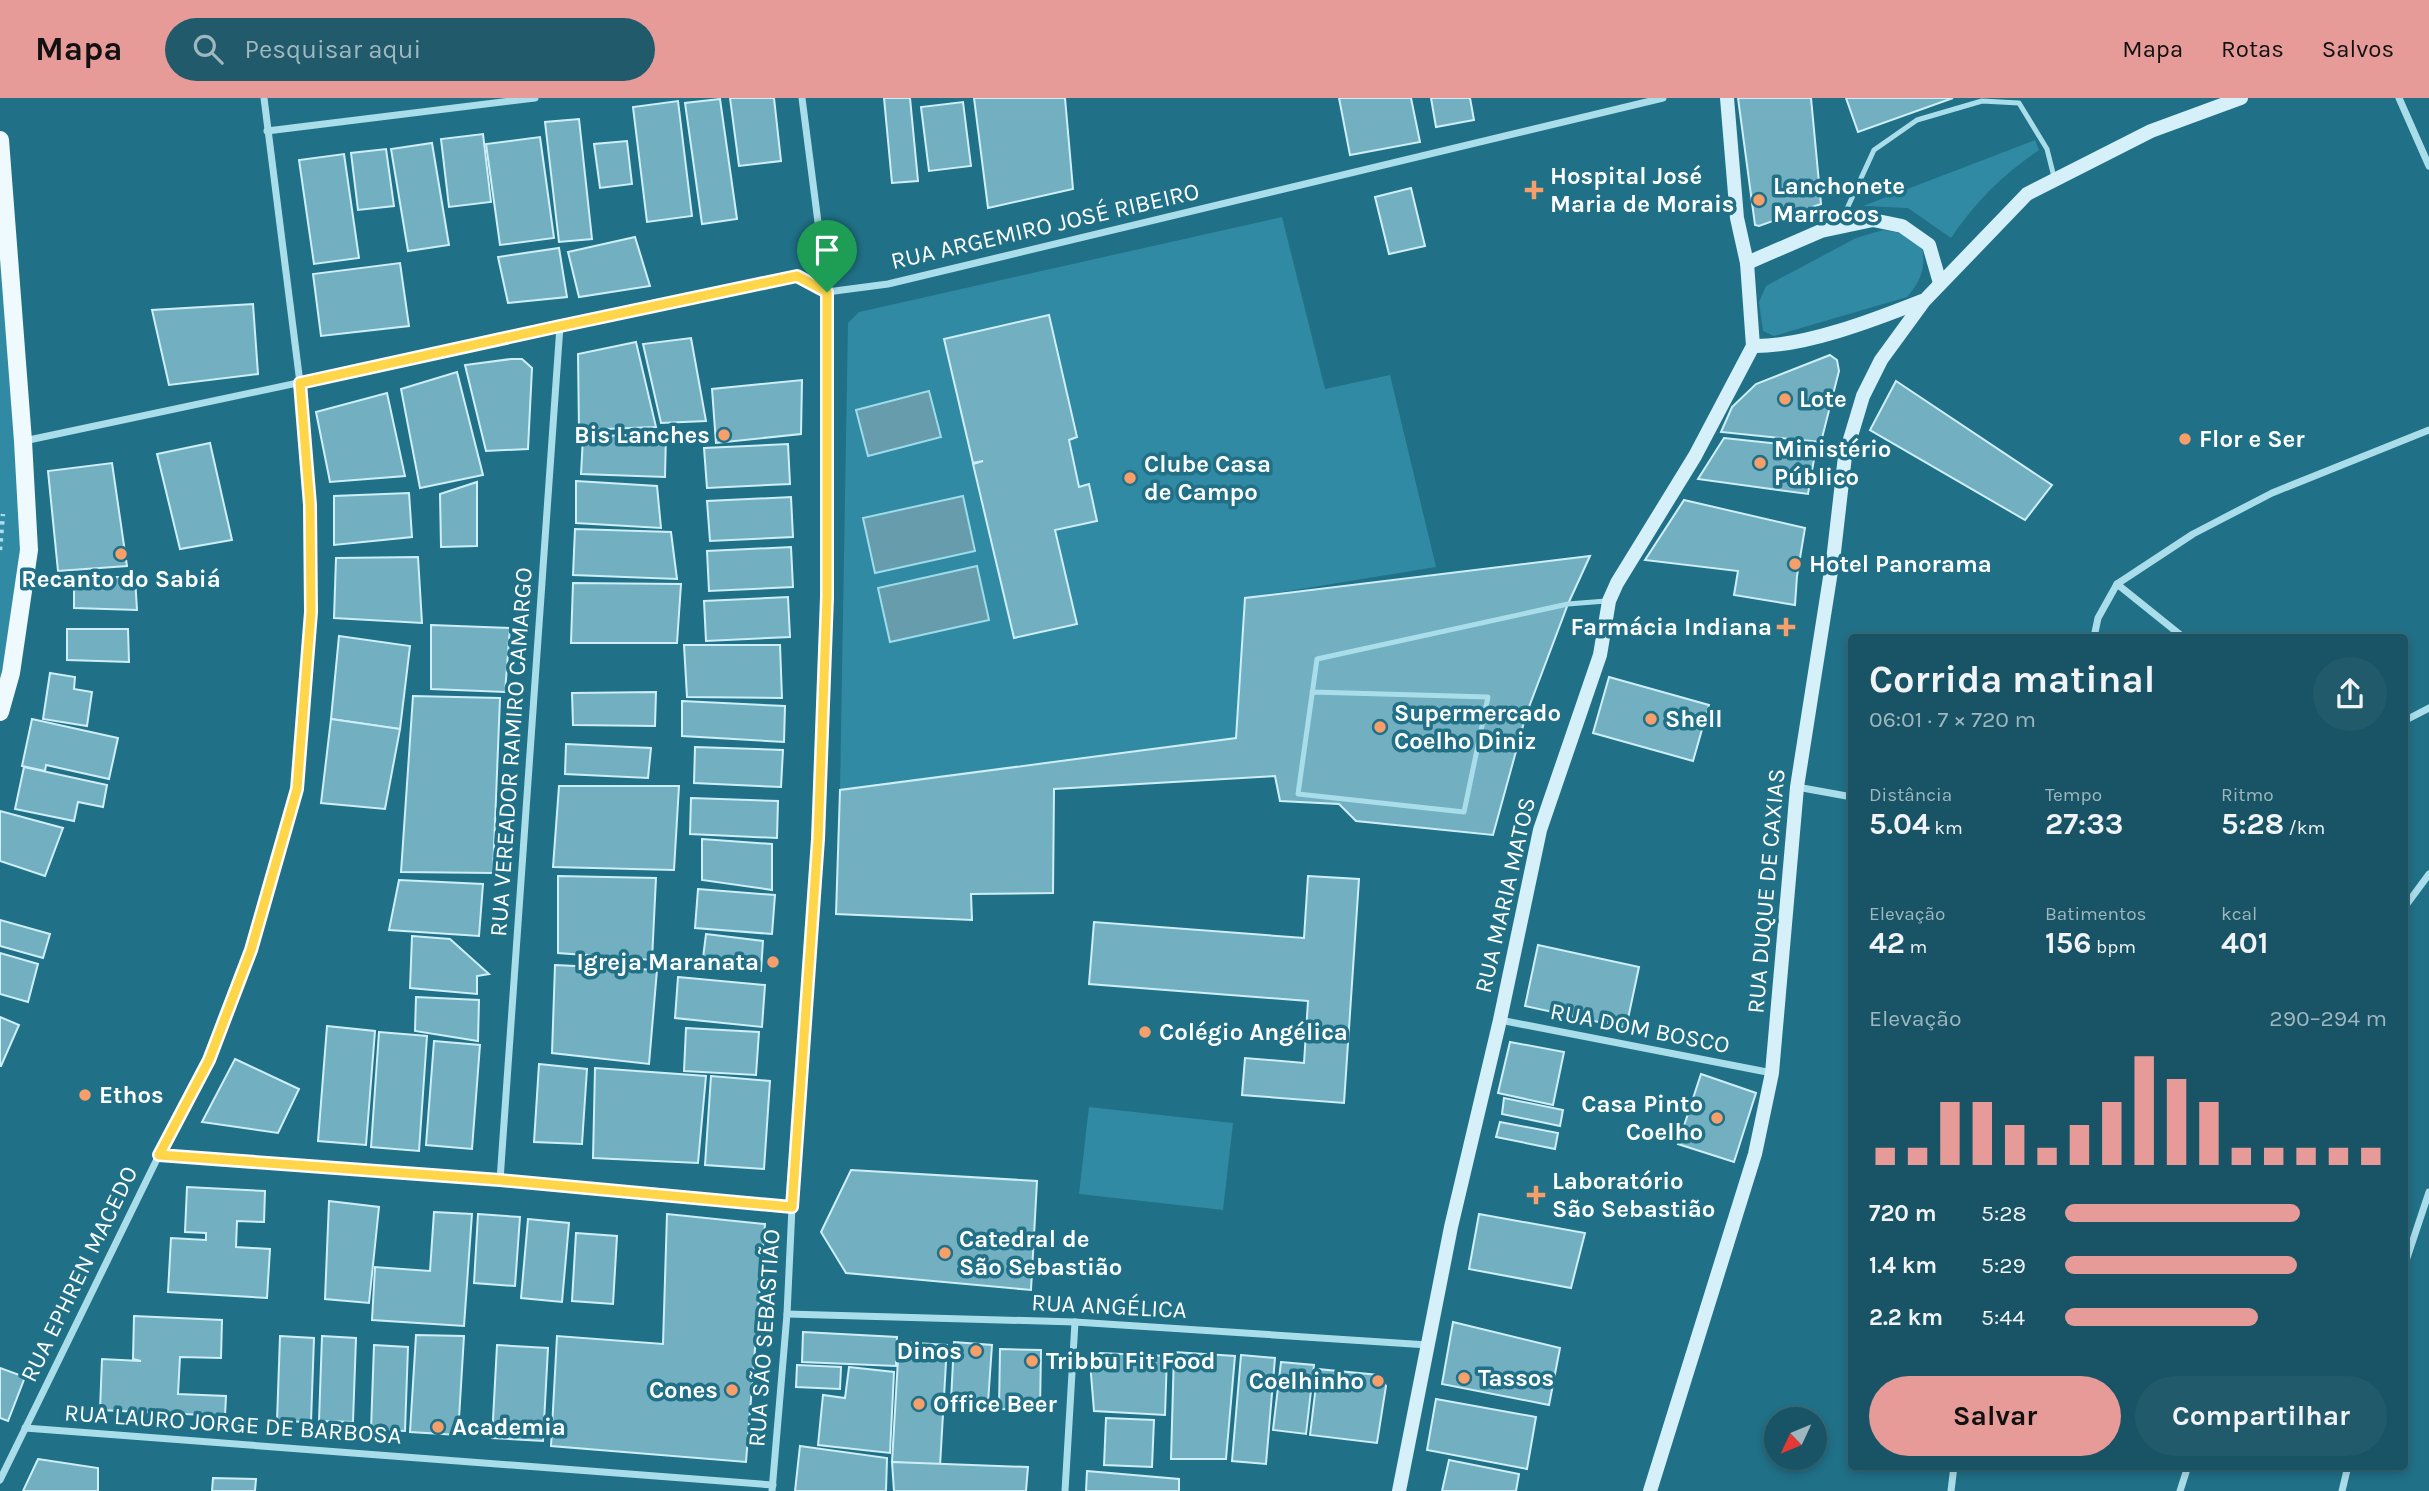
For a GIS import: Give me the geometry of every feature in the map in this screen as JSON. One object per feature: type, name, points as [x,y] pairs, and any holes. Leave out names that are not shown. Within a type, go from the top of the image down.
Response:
[{"type":"main road","points":[[1727,98],[1737,218],[1747,263],[1753,346],[1777,346],[1878,319],[1924,301]]},
{"type":"main road","name":"RUA DUQUE DE CAXIAS","points":[[1650,1491],[1755,1154],[1772,1073],[1797,787],[1834,552],[1845,456],[1863,396],[1881,360],[1924,301],[2027,194],[2151,131],[2241,98]]},
{"type":"main road","points":[[0,140],[29,550],[11,673],[0,712]]},
{"type":"main road","points":[[1747,263],[1821,231],[1872,220],[1902,226],[1929,245],[1940,283]]},
{"type":"main road","name":"RUA MARIA MATOS","points":[[1399,1491],[1451,1227],[1500,1020],[1540,830],[1600,655],[1609,601],[1617,583],[1695,456],[1753,346]]},
{"type":"street","name":"RUA EPHREN MACEDO","points":[[0,1480],[159,1155],[209,1060],[251,950],[297,789],[311,612],[310,505],[300,383],[264,98]]},
{"type":"street","points":[[267,131],[535,98]]},
{"type":"street","name":"RUA SÃO SEBASTIÃO","points":[[772,1488],[787,1314],[818,839],[827,597],[827,292],[802,98]]},
{"type":"street","name":"RUA ARGEMIRO JOSÉ RIBEIRO","points":[[827,292],[888,284],[1664,98]]},
{"type":"street","points":[[2399,98],[2429,166]]},
{"type":"street","points":[[23,441],[797,276],[827,292]]},
{"type":"street","name":"RUA VEREADOR RAMIRO CAMARGO","points":[[500,1180],[560,326]]},
{"type":"street","points":[[2095,634],[2098,618],[2117,584],[2193,534],[2272,493],[2429,430]]},
{"type":"street","points":[[2117,584],[2179,634]]},
{"type":"street","points":[[2408,719],[2429,708]]},
{"type":"street","points":[[1797,787],[1848,796]]},
{"type":"street","points":[[2408,903],[2429,874]]},
{"type":"street","name":"RUA DOM BOSCO","points":[[1500,1020],[1772,1073]]},
{"type":"street","points":[[159,1155],[500,1180],[792,1207]]},
{"type":"street","points":[[2408,1255],[2429,1192]]},
{"type":"street","name":"RUA ANGÉLICA","points":[[787,1314],[1075,1322],[1428,1345]]},
{"type":"street","points":[[1065,1491],[1075,1322]]},
{"type":"street","name":"RUA LAURO JORGE DE BARBOSA","points":[[24,1428],[772,1488]]},
{"type":"street","points":[[1951,1491],[1954,1470]]},
{"type":"street","points":[[2180,1491],[2187,1470]]},
{"type":"street","points":[[2342,1491],[2347,1470]]},
{"type":"lane","points":[[1839,227],[1874,150],[1917,120],[1982,102],[2018,103],[2047,149],[2055,180]]},
{"type":"lane","points":[[1312,692],[1488,697],[1464,812],[1298,794],[1312,692],[1317,659],[1568,604],[1609,601]]},
{"type":"path","points":[[0,550],[3,506]]},
{"type":"shaded area","points":[[2035,140],[2039,150],[1991,190],[1951,238],[1908,208],[1863,206]]},
{"type":"shaded area","points":[[0,187],[25,550],[0,703]]},
{"type":"shaded area","name":"Clube Casa de Campo","points":[[1282,217],[1325,389],[1390,375],[1436,567],[1245,598],[1236,738],[840,790],[848,323],[859,312]]},
{"type":"shaded area","points":[[1883,230],[1906,234],[1922,247],[1921,274],[1907,297],[1774,336],[1763,331],[1759,302],[1766,286],[1856,238]]},
{"type":"shaded area","points":[[929,391],[941,437],[868,456],[856,410]]},
{"type":"shaded area","points":[[963,496],[975,551],[875,573],[863,518]]},
{"type":"shaded area","points":[[977,566],[989,620],[890,642],[878,588]]},
{"type":"shaded area","points":[[1089,1107],[1233,1123],[1223,1210],[1079,1194]]},
{"type":"building","points":[[730,98],[774,98],[781,161],[739,166]]},
{"type":"building","points":[[884,98],[910,98],[918,181],[892,183]]},
{"type":"building","points":[[974,98],[1065,98],[1073,189],[988,208]]},
{"type":"building","points":[[1339,98],[1411,98],[1420,142],[1350,155]]},
{"type":"building","points":[[1431,98],[1470,98],[1474,120],[1436,127]]},
{"type":"building","points":[[1738,98],[1811,98],[1821,204],[1759,226],[1755,225]]},
{"type":"building","points":[[1846,98],[1953,98],[1858,132]]},
{"type":"building","points":[[720,99],[737,219],[702,224],[685,103]]},
{"type":"building","points":[[678,101],[692,216],[647,222],[633,107]]},
{"type":"building","points":[[963,102],[971,166],[929,171],[921,107]]},
{"type":"building","points":[[579,119],[592,239],[559,242],[545,122]]},
{"type":"building","points":[[483,134],[491,202],[449,207],[441,139]]},
{"type":"building","points":[[540,137],[554,238],[500,245],[486,144]]},
{"type":"building","points":[[627,141],[632,184],[600,188],[594,144]]},
{"type":"building","points":[[432,143],[449,245],[408,251],[391,149]]},
{"type":"building","points":[[386,149],[394,206],[358,210],[351,153]]},
{"type":"building","points":[[344,154],[359,258],[314,264],[299,160]]},
{"type":"building","points":[[1411,188],[1425,246],[1389,254],[1375,197]]},
{"type":"building","points":[[635,237],[650,286],[579,297],[568,252]]},
{"type":"building","points":[[559,248],[567,297],[508,303],[498,257]]},
{"type":"building","points":[[400,263],[409,326],[321,336],[313,274]]},
{"type":"building","points":[[253,304],[258,374],[169,385],[152,310]]},
{"type":"building","points":[[1049,315],[1077,437],[1069,440],[1079,487],[1089,484],[1097,521],[1055,530],[1077,624],[1014,638],[973,464],[983,461],[973,463],[944,339]]},
{"type":"building","points":[[691,338],[706,421],[661,423],[643,344]]},
{"type":"building","points":[[636,342],[656,427],[579,430],[578,354]]},
{"type":"building","name":"Lote","points":[[1830,355],[1837,360],[1839,371],[1821,442],[1721,432],[1732,407],[1756,384]]},
{"type":"building","points":[[522,359],[532,368],[528,449],[486,451],[465,365]]},
{"type":"building","points":[[457,372],[483,475],[420,488],[401,389]]},
{"type":"building","points":[[802,380],[801,434],[716,443],[712,389]]},
{"type":"building","points":[[1896,381],[2052,485],[2025,520],[1870,430]]},
{"type":"building","points":[[387,393],[405,476],[330,482],[316,412]]},
{"type":"building","points":[[666,433],[665,477],[581,474],[583,437]]},
{"type":"building","name":"Ministério Público","points":[[1724,438],[1816,448],[1808,494],[1698,479]]},
{"type":"building","points":[[210,443],[232,540],[180,549],[157,454]]},
{"type":"building","points":[[788,444],[790,484],[707,488],[704,448]]},
{"type":"building","points":[[112,463],[127,566],[58,571],[48,471]]},
{"type":"building","points":[[576,481],[657,486],[661,528],[576,523]]},
{"type":"building","points":[[477,482],[477,546],[441,547],[440,494]]},
{"type":"building","points":[[409,493],[412,537],[334,545],[334,496]]},
{"type":"building","points":[[791,497],[793,537],[710,541],[707,501]]},
{"type":"building","name":"Hotel Panorama","points":[[1684,500],[1805,528],[1795,605],[1734,595],[1738,571],[1645,560]]},
{"type":"building","points":[[575,529],[671,532],[677,579],[573,575]]},
{"type":"building","points":[[791,547],[793,587],[709,591],[707,551]]},
{"type":"building","name":"Supermercado Coelho Diniz","points":[[1590,556],[1568,604],[1526,715],[1493,835],[1356,821],[1339,804],[1280,801],[1275,776],[1054,789],[1053,893],[971,894],[972,920],[836,914],[840,790],[1236,738],[1245,598]]},
{"type":"building","points":[[418,557],[422,623],[334,618],[336,558]]},
{"type":"building","points":[[74,577],[135,577],[137,610],[74,608]]},
{"type":"building","points":[[573,583],[681,584],[677,643],[571,643]]},
{"type":"building","points":[[788,597],[790,637],[706,641],[704,601]]},
{"type":"building","points":[[431,625],[510,628],[505,692],[431,689]]},
{"type":"building","points":[[67,629],[128,629],[129,662],[67,660]]},
{"type":"building","points":[[339,636],[410,646],[400,729],[331,719]]},
{"type":"building","points":[[684,645],[780,645],[782,698],[687,697]]},
{"type":"building","points":[[50,673],[75,677],[74,689],[92,692],[87,726],[43,719]]},
{"type":"building","name":"Shell","points":[[1609,677],[1709,705],[1693,761],[1593,733]]},
{"type":"building","points":[[656,692],[655,726],[573,725],[572,693]]},
{"type":"building","points":[[413,696],[500,698],[493,873],[401,872]]},
{"type":"building","points":[[682,701],[785,706],[784,742],[682,736]]},
{"type":"building","points":[[32,719],[118,738],[109,779],[46,765],[45,771],[22,766]]},
{"type":"building","points":[[331,719],[400,729],[385,809],[321,803]]},
{"type":"building","points":[[566,744],[651,748],[648,778],[565,774]]},
{"type":"building","points":[[695,747],[783,750],[781,787],[694,783]]},
{"type":"building","points":[[24,767],[107,785],[103,807],[78,802],[74,821],[15,809]]},
{"type":"building","points":[[559,786],[679,786],[674,870],[553,867]]},
{"type":"building","points":[[691,798],[778,801],[777,838],[690,834]]},
{"type":"building","points":[[0,811],[63,828],[45,876],[0,861]]},
{"type":"building","points":[[702,839],[772,844],[772,890],[702,880]]},
{"type":"building","points":[[558,876],[656,878],[652,960],[558,953]]},
{"type":"building","points":[[1308,876],[1359,879],[1344,1103],[1242,1095],[1245,1058],[1304,1063],[1308,1001],[1089,984],[1094,922],[1304,938]]},
{"type":"building","points":[[399,880],[483,884],[479,936],[389,930]]},
{"type":"building","points":[[698,889],[775,895],[772,934],[695,928]]},
{"type":"building","points":[[0,920],[50,934],[43,958],[0,946]]},
{"type":"building","points":[[706,934],[763,941],[761,971],[702,966]]},
{"type":"building","points":[[412,936],[450,939],[489,974],[477,976],[477,994],[410,988]]},
{"type":"building","points":[[1538,945],[1639,967],[1626,1028],[1525,1006]]},
{"type":"building","points":[[0,953],[38,964],[28,1002],[0,994]]},
{"type":"building","points":[[555,965],[657,970],[649,1064],[552,1053]]},
{"type":"building","points":[[678,977],[765,985],[762,1027],[675,1018]]},
{"type":"building","points":[[416,997],[479,1000],[478,1041],[415,1031]]},
{"type":"building","points":[[0,1017],[19,1025],[1,1066],[0,1066]]},
{"type":"building","points":[[327,1026],[375,1031],[366,1145],[318,1141]]},
{"type":"building","points":[[686,1028],[759,1032],[756,1075],[684,1071]]},
{"type":"building","points":[[379,1032],[427,1036],[419,1151],[371,1147]]},
{"type":"building","points":[[434,1041],[480,1045],[472,1149],[426,1145]]},
{"type":"building","points":[[1510,1042],[1564,1052],[1553,1105],[1498,1093]]},
{"type":"building","points":[[235,1059],[299,1089],[278,1133],[202,1122]]},
{"type":"building","points":[[539,1064],[587,1069],[582,1144],[534,1142]]},
{"type":"building","points":[[595,1068],[706,1076],[698,1163],[593,1158]]},
{"type":"building","name":"Casa Pinto Coelho","points":[[1701,1074],[1756,1093],[1734,1162],[1678,1144]]},
{"type":"building","points":[[711,1076],[770,1081],[764,1169],[705,1165]]},
{"type":"building","points":[[1504,1098],[1563,1110],[1560,1126],[1502,1114]]},
{"type":"building","points":[[1500,1122],[1558,1133],[1555,1149],[1496,1137]]},
{"type":"building","name":"Catedral de São Sebastião","points":[[851,1170],[1037,1181],[1031,1290],[846,1273],[821,1232]]},
{"type":"building","points":[[187,1187],[265,1191],[264,1222],[237,1221],[236,1247],[270,1249],[267,1298],[168,1292],[171,1238],[206,1240],[206,1233],[185,1232]]},
{"type":"building","points":[[329,1201],[379,1207],[369,1303],[325,1299]]},
{"type":"building","points":[[434,1212],[472,1214],[464,1326],[372,1320],[375,1267],[430,1271]]},
{"type":"building","points":[[478,1214],[520,1217],[515,1286],[474,1283]]},
{"type":"building","points":[[667,1214],[765,1224],[746,1462],[551,1446],[557,1336],[663,1344]]},
{"type":"building","points":[[1479,1214],[1585,1233],[1571,1288],[1469,1269]]},
{"type":"building","points":[[528,1219],[569,1223],[562,1302],[521,1298]]},
{"type":"building","points":[[576,1233],[617,1236],[613,1304],[572,1301]]},
{"type":"building","points":[[134,1316],[222,1320],[221,1358],[180,1357],[178,1394],[226,1396],[225,1416],[100,1410],[102,1359],[141,1361],[133,1359]]},
{"type":"building","points":[[1453,1322],[1560,1348],[1549,1405],[1442,1384]]},
{"type":"building","points":[[803,1332],[897,1337],[896,1366],[802,1362]]},
{"type":"building","points":[[416,1335],[464,1336],[458,1435],[410,1432]]},
{"type":"building","points":[[280,1336],[314,1338],[311,1422],[277,1421]]},
{"type":"building","points":[[322,1336],[356,1338],[353,1422],[319,1421]]},
{"type":"building","name":"Office Beer","points":[[899,1342],[947,1345],[940,1466],[892,1462]]},
{"type":"building","points":[[954,1342],[992,1345],[988,1403],[951,1401]]},
{"type":"building","points":[[374,1345],[408,1347],[405,1431],[371,1430]]},
{"type":"building","points":[[497,1345],[548,1348],[543,1441],[492,1438]]},
{"type":"building","points":[[1000,1349],[1041,1350],[1040,1410],[999,1409]]},
{"type":"building","points":[[1174,1352],[1235,1356],[1226,1459],[1171,1459]]},
{"type":"building","points":[[1100,1353],[1167,1356],[1165,1415],[1094,1411],[1090,1362]]},
{"type":"building","points":[[1241,1355],[1275,1358],[1266,1464],[1232,1461]]},
{"type":"building","points":[[1281,1362],[1314,1365],[1306,1434],[1273,1430]]},
{"type":"building","points":[[797,1365],[841,1367],[840,1389],[796,1387]]},
{"type":"building","points":[[849,1367],[894,1372],[890,1453],[818,1445],[823,1395],[845,1398]]},
{"type":"building","points":[[0,1368],[25,1377],[8,1421],[0,1418]]},
{"type":"building","points":[[1318,1369],[1379,1375],[1386,1386],[1377,1443],[1310,1435]]},
{"type":"building","points":[[1436,1399],[1536,1417],[1527,1469],[1427,1450]]},
{"type":"building","points":[[1106,1418],[1154,1420],[1152,1467],[1104,1465]]},
{"type":"building","points":[[800,1446],[887,1458],[886,1491],[795,1491]]},
{"type":"building","points":[[38,1459],[98,1468],[98,1491],[23,1491]]},
{"type":"building","points":[[1449,1460],[1519,1474],[1516,1491],[1442,1491]]},
{"type":"building","points":[[892,1462],[1028,1467],[1026,1491],[894,1491]]},
{"type":"building","points":[[1087,1471],[1179,1479],[1179,1491],[1086,1491]]},
{"type":"building","points":[[213,1478],[256,1479],[255,1491],[212,1491]]},
{"type":"place","name":"Hospital José Maria de Morais","points":[[1534,190]]},
{"type":"place","name":"Lanchonete Marrocos","points":[[1759,200]]},
{"type":"place","name":"Lote","points":[[1785,399]]},
{"type":"place","name":"Bis Lanches","points":[[724,435]]},
{"type":"place","name":"Flor e Ser","points":[[2185,439]]},
{"type":"place","name":"Ministério Público","points":[[1760,463]]},
{"type":"place","name":"Clube Casa de Campo","points":[[1130,478]]},
{"type":"place","name":"Recanto do Sabiá","points":[[121,554]]},
{"type":"place","name":"Hotel Panorama","points":[[1795,564]]},
{"type":"place","name":"Farmácia Indiana","points":[[1786,627]]},
{"type":"place","name":"Shell","points":[[1651,719]]},
{"type":"place","name":"Supermercado Coelho Diniz","points":[[1380,727]]},
{"type":"place","name":"Igreja Maranata","points":[[773,962]]},
{"type":"place","name":"Colégio Angélica","points":[[1145,1032]]},
{"type":"place","name":"Ethos","points":[[85,1095]]},
{"type":"place","name":"Casa Pinto Coelho","points":[[1717,1118]]},
{"type":"place","name":"Laboratório São Sebastião","points":[[1536,1195]]},
{"type":"place","name":"Catedral de São Sebastião","points":[[945,1253]]},
{"type":"place","name":"Dinos","points":[[976,1351]]},
{"type":"place","name":"Tribbu Fit Food","points":[[1032,1361]]},
{"type":"place","name":"Tassos","points":[[1464,1378]]},
{"type":"place","name":"Coelhinho","points":[[1378,1381]]},
{"type":"place","name":"Cones","points":[[732,1390]]},
{"type":"place","name":"Office Beer","points":[[919,1404]]},
{"type":"place","name":"Academia","points":[[438,1427]]},
{"type":"route","points":[[797,276],[827,292],[827,597],[818,839],[792,1207],[500,1180],[159,1155],[209,1060],[251,950],[297,789],[311,612],[310,505],[300,383],[797,276]]}]
